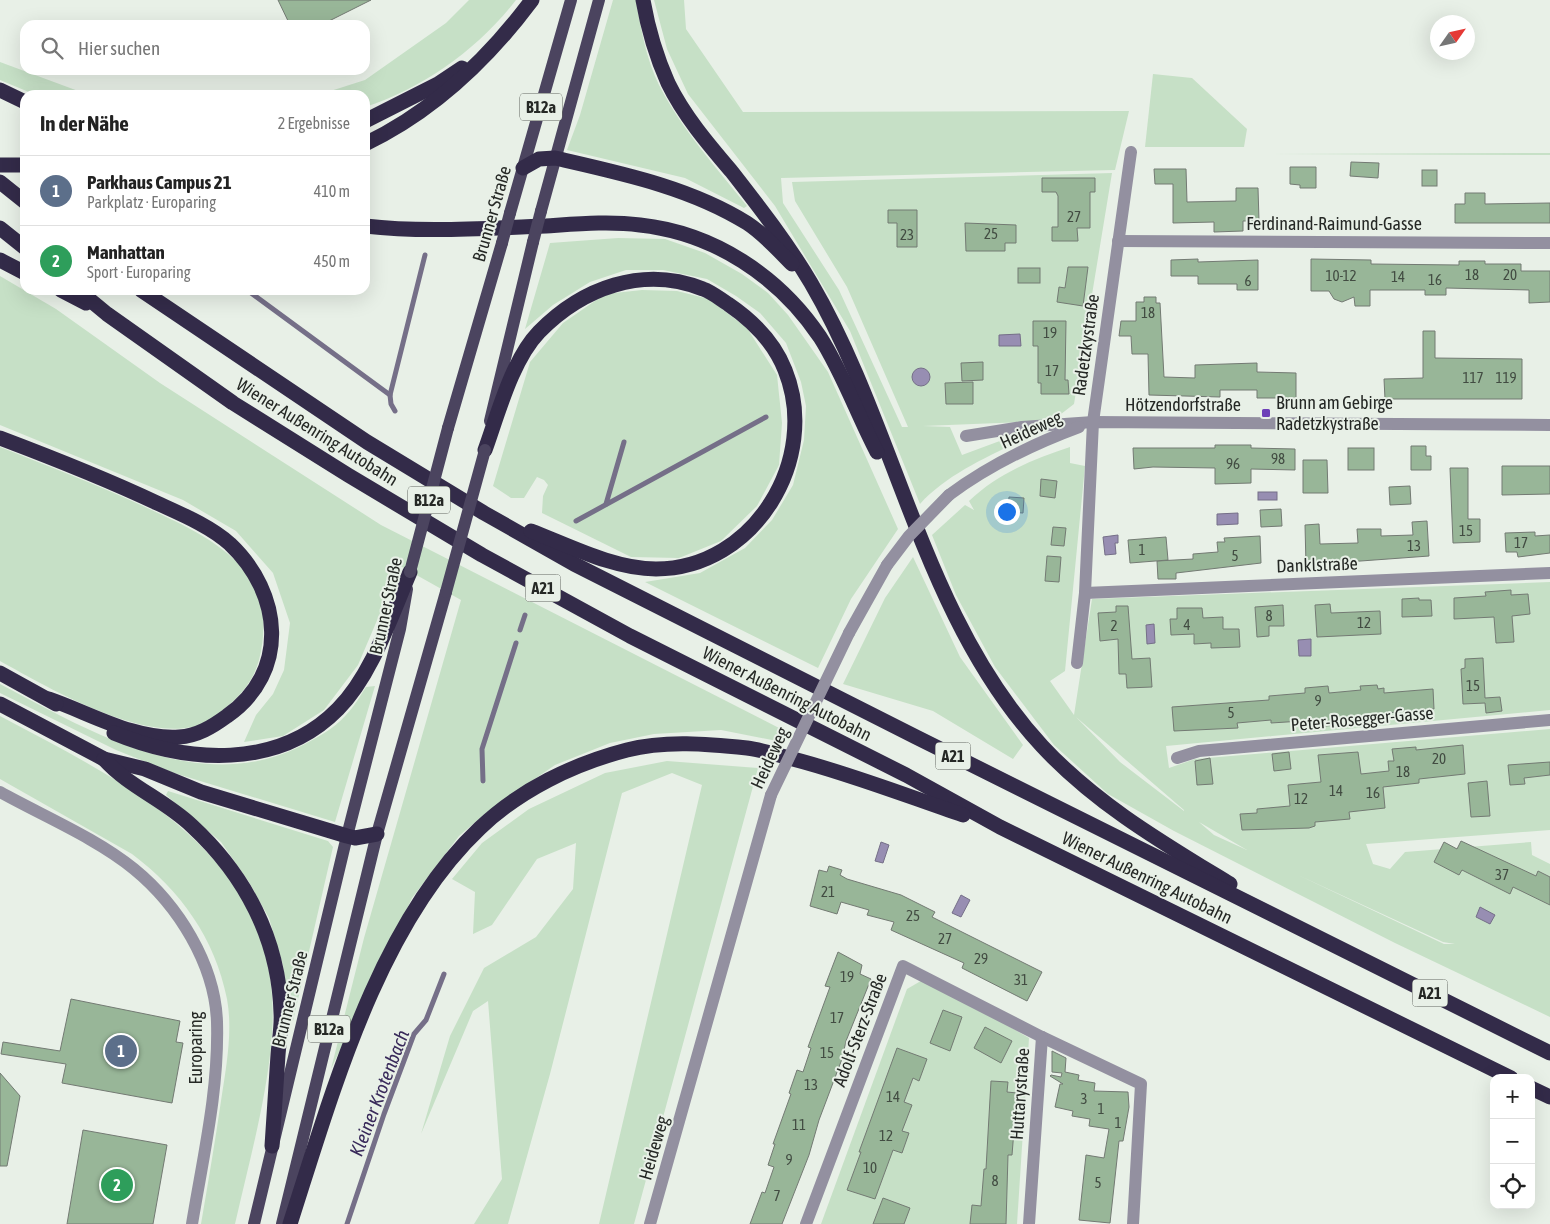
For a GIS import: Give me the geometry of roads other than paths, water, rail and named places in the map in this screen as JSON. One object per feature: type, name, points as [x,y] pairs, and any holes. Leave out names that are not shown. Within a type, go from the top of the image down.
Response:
[{"type":"highway","points":[[370,142],[384,135],[444,95],[509,30],[532,0]]},
{"type":"highway","points":[[643,0],[650,37],[669,85],[698,130],[777,229],[810,281],[844,343],[910,513]]},
{"type":"highway","points":[[370,118],[438,84],[490,50]]},
{"type":"highway","points":[[0,90],[20,100]]},
{"type":"highway","points":[[523,168],[539,159],[555,158],[648,181],[704,201],[747,224],[810,281]]},
{"type":"highway","points":[[0,165],[20,165]]},
{"type":"highway","points":[[0,182],[20,198]]},
{"type":"highway","points":[[370,226],[470,229],[589,224],[640,225],[681,233],[718,246],[755,268],[790,298],[820,337],[840,374],[863,425],[910,513],[976,655],[1010,707],[1041,745],[1079,783],[1117,814],[1310,934]]},
{"type":"highway","points":[[0,228],[20,244]]},
{"type":"highway","points":[[0,260],[20,270]]},
{"type":"highway","points":[[484,513],[616,562],[654,569],[684,567],[714,555],[748,532],[764,515],[775,497],[792,457],[796,426],[793,396],[785,370],[771,344],[753,322],[732,307],[705,290],[677,281],[648,278],[620,282],[592,292],[565,308],[538,334],[518,364],[485,450]]},
{"type":"highway","points":[[70,295],[106,314]]},
{"type":"highway","name":"Wiener Außenring Autobahn","points":[[84,295],[106,314],[241,408],[482,555],[630,636],[906,776],[1000,827],[1503,1074]]},
{"type":"highway","name":"Wiener Außenring Autobahn","points":[[148,295],[351,431],[484,513],[574,564],[1550,1053]]},
{"type":"highway","points":[[0,438],[95,474],[192,520],[229,543],[255,572],[270,607],[273,644],[262,678],[239,708],[208,730],[179,737],[148,734],[118,726],[49,699]]},
{"type":"highway","points":[[0,672],[49,699],[78,719],[144,746],[191,755],[231,756],[271,749],[310,732],[339,709],[365,672],[410,572]]},
{"type":"highway","points":[[0,704],[104,759],[145,769],[201,792],[347,836],[355,838],[377,834]]},
{"type":"highway","points":[[290,1224],[320,1128],[356,1030],[383,969],[411,916],[446,865],[480,828],[523,794],[572,768],[628,750],[687,743],[750,748],[820,766],[1000,827]]},
{"type":"highway","points":[[104,759],[116,772],[177,811],[215,848],[243,884],[262,922],[275,963],[281,1013],[272,1146]]},
{"type":"highway","points":[[1535,1090],[1550,1097]]},
{"type":"main road","name":"Brunner Straße","points":[[254,1224],[347,836],[400,628],[410,572],[448,428],[571,0]]},
{"type":"main road","name":"B12a","points":[[282,1224],[377,834],[485,450],[492,406],[533,242],[599,0]]},
{"type":"street","name":"Radetzkystraße","points":[[1077,663],[1085,593],[1092,422],[1131,152]]},
{"type":"street","name":"Ferdinand-Raimund-Gasse","points":[[1118,240],[1550,243]]},
{"type":"street","name":"Hötzendorfstraße","points":[[966,436],[1022,427],[1092,422],[1550,425]]},
{"type":"street","name":"Heideweg","points":[[650,1224],[771,794],[849,633],[887,565],[909,536],[949,495],[972,478],[1051,438],[1092,422]]},
{"type":"street","name":"Danklstraße","points":[[1085,593],[1550,573]]},
{"type":"street","name":"Peter-Rosegger-Gasse","points":[[1177,758],[1199,751],[1550,720]]},
{"type":"street","name":"Europaring","points":[[0,792],[97,845],[134,869],[170,906],[195,944],[210,984],[217,1020],[214,1093],[192,1224]]},
{"type":"street","name":"Adolf-Sterz-Straße","points":[[806,1224],[903,966],[1042,1037]]},
{"type":"street","name":"Huttarystraße","points":[[1029,1224],[1042,1037],[1141,1084],[1133,1224]]},
{"type":"waterway","points":[[395,411],[391,404],[390,395],[425,255]]},
{"type":"waterway","points":[[254,295],[390,395]]},
{"type":"waterway","points":[[576,521],[766,417]]},
{"type":"waterway","points":[[606,504],[624,442]]},
{"type":"waterway","points":[[520,630],[525,615]]},
{"type":"waterway","points":[[483,781],[482,749],[516,643]]},
{"type":"waterway","name":"Kleiner Krotenbach","points":[[347,1224],[384,1114],[414,1034],[426,1020],[444,974]]},
{"type":"place","name":"Brunn am Gebirge Radetzkystraße","points":[[1266,413]]},
{"type":"place","name":"Parkhaus Campus 21","points":[[121,1051]]},
{"type":"place","name":"Manhattan","points":[[117,1185]]}]
